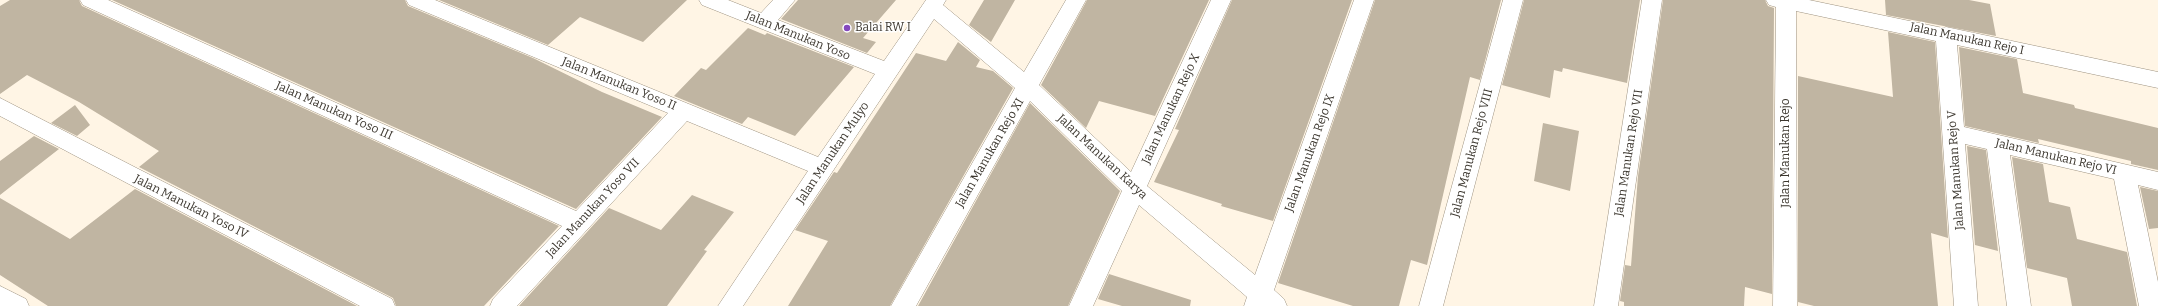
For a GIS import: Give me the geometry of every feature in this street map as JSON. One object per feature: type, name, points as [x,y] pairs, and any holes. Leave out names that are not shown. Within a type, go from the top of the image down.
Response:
[{"type":"street","name":"Jalan Manukan Yoso III","points":[[90,0],[579,223]]},
{"type":"street","name":"Jalan Manukan Yoso II","points":[[416,0],[823,168]]},
{"type":"street","name":"Jalan Manukan Yoso","points":[[709,0],[888,71]]},
{"type":"street","points":[[764,22],[785,0]]},
{"type":"street","name":"Jalan Manukan Rejo XI","points":[[903,306],[1076,0]]},
{"type":"street","name":"Jalan Manukan Rejo X","points":[[1082,306],[1222,0]]},
{"type":"street","name":"Jalan Manukan Rejo IX","points":[[1263,302],[1364,0]]},
{"type":"street","name":"Jalan Manukan Rejo VIII","points":[[1431,306],[1513,0]]},
{"type":"street","name":"Jalan Manukan Rejo VII","points":[[1606,306],[1652,0]]},
{"type":"street","name":"Jalan Manukan Rejo I","points":[[1782,1],[1946,34],[2158,80]]},
{"type":"street","name":"Jalan Manukan Rejo","points":[[1782,1],[1785,306]]},
{"type":"street","name":"Jalan Manukan Karya","points":[[934,3],[1028,87],[1135,189],[1263,302]]},
{"type":"street","name":"Jalan Manukan Mulyo","points":[[730,306],[934,3]]},
{"type":"street","name":"Jalan Manukan Rejo V","points":[[1946,34],[1966,306]]},
{"type":"street","name":"Jalan Manukan Yoso IV","points":[[0,106],[382,306]]},
{"type":"street","name":"Jalan Manukan Yoso VII","points":[[502,306],[683,110]]},
{"type":"street","name":"Jalan Manukan Rejo VI","points":[[1954,133],[2158,181]]},
{"type":"street","points":[[1997,143],[2020,306]]},
{"type":"street","points":[[2124,173],[2151,306]]},
{"type":"street","points":[[0,296],[17,306]]},
{"type":"building","points":[[10,0],[79,0],[82,6],[559,226],[484,306],[396,306],[393,298],[139,167],[159,151],[79,102],[27,75],[0,94],[0,6]]},
{"type":"building","points":[[112,0],[405,0],[408,6],[533,58],[602,92],[662,117],[576,209]]},
{"type":"building","points":[[439,0],[687,0],[643,42],[580,17],[548,45]]},
{"type":"building","name":"Balai RW I","points":[[798,0],[896,0],[863,38],[876,42],[867,53],[781,19]]},
{"type":"building","points":[[984,0],[1015,0],[991,42],[969,25]]},
{"type":"building","points":[[1087,0],[1209,0],[1155,116],[1099,101],[1086,128],[1041,85]]},
{"type":"building","points":[[1232,0],[1352,0],[1273,221],[1221,206],[1222,204],[1154,182],[1179,130],[1175,129]]},
{"type":"building","points":[[1375,0],[1501,0],[1480,80],[1470,77],[1427,265],[1411,260],[1399,306],[1353,306],[1278,283]]},
{"type":"building","points":[[1524,0],[1640,0],[1627,83],[1563,68],[1562,72],[1554,70],[1550,98],[1502,85]]},
{"type":"building","points":[[1663,0],[1765,0],[1768,6],[1774,8],[1772,294],[1745,287],[1744,306],[1624,306],[1624,302],[1620,301],[1625,265],[1631,266],[1638,176]]},
{"type":"building","points":[[1885,0],[1969,0],[1990,4],[1996,36],[1886,15]]},
{"type":"building","points":[[748,28],[765,35],[767,33],[854,67],[795,136],[748,117],[742,124],[674,96],[701,68],[706,70]]},
{"type":"building","points":[[1888,32],[1935,42],[1948,238],[1931,233],[1938,306],[1814,306],[1798,302],[1798,76],[1893,97]]},
{"type":"building","points":[[958,42],[980,60],[976,67],[993,71],[1013,88],[890,306],[788,306],[828,241],[795,230],[834,172],[837,173],[916,53],[946,61]]},
{"type":"building","points":[[1959,47],[2017,59],[2023,93],[2074,105],[2075,108],[2158,128],[2158,170],[2131,164],[2131,161],[2038,139],[2039,143],[1965,126]]},
{"type":"building","points":[[1030,103],[1120,191],[1068,306],[918,306]]},
{"type":"building","points":[[75,105],[90,125],[77,136],[51,123]]},
{"type":"building","points":[[1543,123],[1579,131],[1570,191],[1534,181]]},
{"type":"building","points":[[34,136],[59,149],[0,195],[0,161]]},
{"type":"building","points":[[1967,146],[1986,150],[1998,251],[1975,245]]},
{"type":"building","points":[[2012,157],[2043,164],[2049,202],[2070,207],[2077,239],[2127,252],[2137,306],[2072,306],[2067,278],[2027,268]]},
{"type":"building","points":[[2140,187],[2158,191],[2158,228],[2149,229]]},
{"type":"building","points":[[135,189],[357,306],[48,306],[0,275],[0,198],[70,239]]},
{"type":"building","points":[[692,195],[734,212],[704,250],[707,251],[667,306],[519,306],[609,208],[661,230]]},
{"type":"building","points":[[1109,274],[1191,300],[1190,306],[1122,306],[1098,299]]},
{"type":"place","name":"Balai RW I","points":[[847,28]]}]
